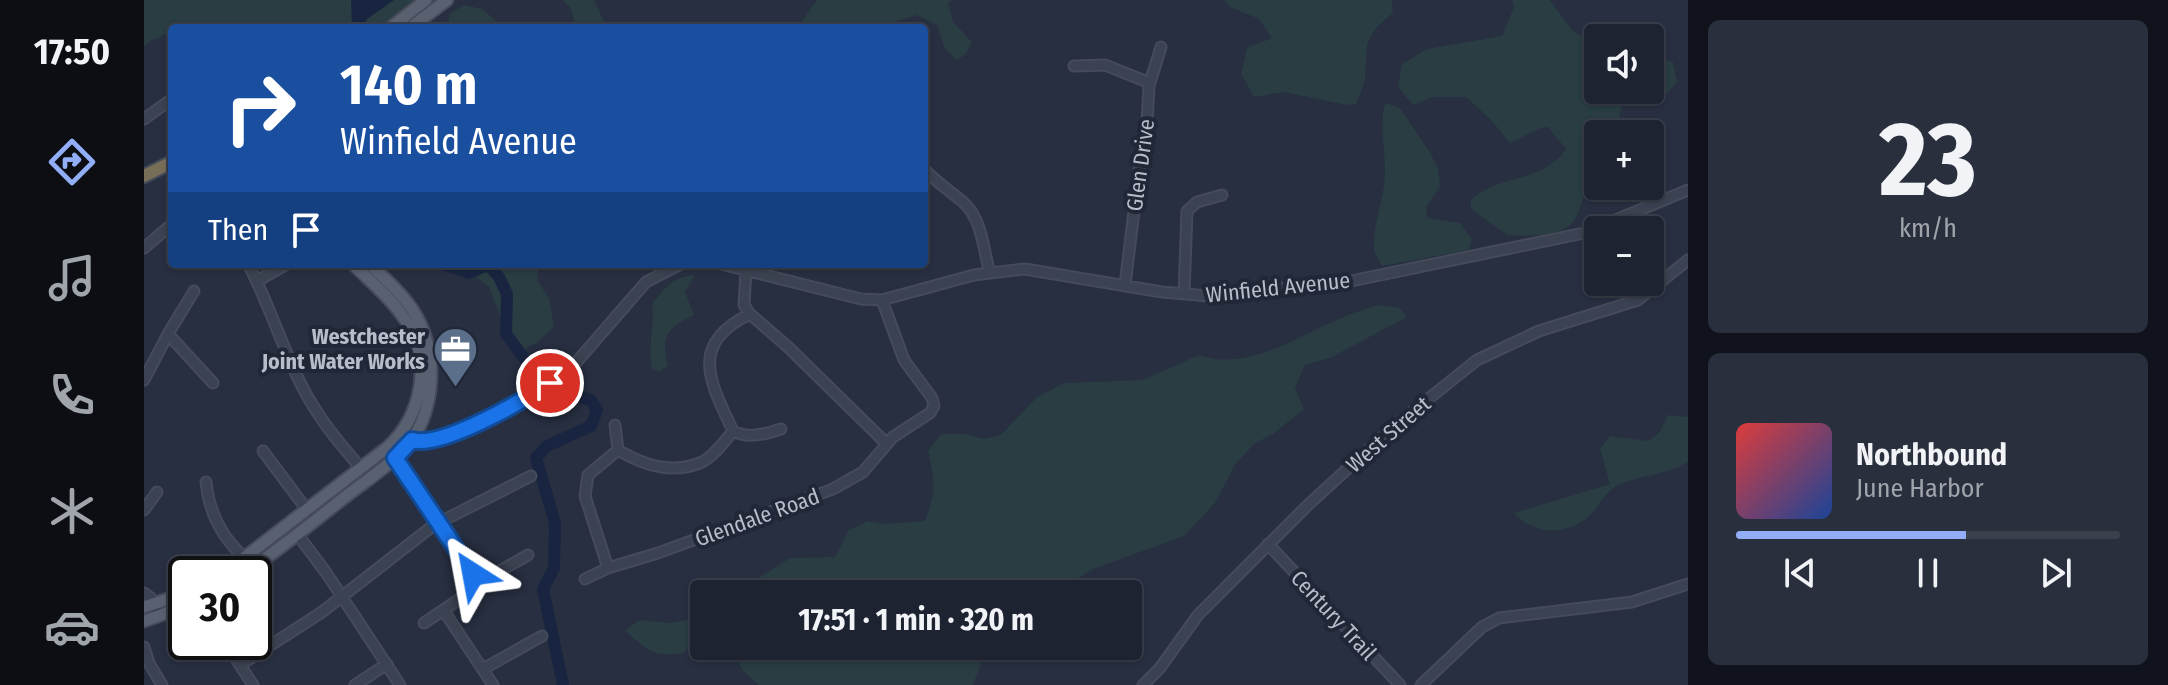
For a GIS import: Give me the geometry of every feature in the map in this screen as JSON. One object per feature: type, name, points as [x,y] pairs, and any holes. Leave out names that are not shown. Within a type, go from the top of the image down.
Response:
[{"type":"highway","points":[[144,176],[168,164]]},
{"type":"main road","points":[[395,24],[426,0]]},
{"type":"main road","points":[[415,24],[447,0]]},
{"type":"main road","points":[[357,268],[405,318],[417,343],[421,371],[418,400],[407,436]]},
{"type":"main road","points":[[268,556],[298,535],[392,453],[425,411],[430,365],[420,322],[410,306],[374,268]]},
{"type":"main road","points":[[250,556],[361,469],[392,453]]},
{"type":"main road","points":[[144,621],[152,609]]},
{"type":"street","name":"Glen Drive","points":[[1125,285],[1150,83],[1161,47]]},
{"type":"street","points":[[1074,66],[1105,65],[1150,83]]},
{"type":"street","points":[[144,119],[168,102]]},
{"type":"street","points":[[928,173],[965,204],[973,215],[990,273]]},
{"type":"street","name":"Winfield Avenue","points":[[738,268],[826,292],[882,300],[990,273],[1025,269],[1209,296],[1318,285],[1426,268],[1503,248],[1584,233],[1688,190]]},
{"type":"street","points":[[1184,294],[1187,211],[1197,202],[1222,195]]},
{"type":"street","points":[[144,248],[168,227]]},
{"type":"street","name":"West Street","points":[[1149,682],[1198,615],[1268,544],[1392,428],[1477,360],[1539,331],[1638,300],[1688,260]]},
{"type":"street","points":[[250,268],[269,316],[318,414],[361,469]]},
{"type":"street","points":[[257,281],[280,268]]},
{"type":"street","points":[[407,436],[433,440],[525,400],[568,372],[646,282],[673,268]]},
{"type":"street","points":[[746,270],[744,305],[750,314],[887,444]]},
{"type":"street","points":[[144,380],[194,291]]},
{"type":"street","name":"Glendale Road","points":[[585,579],[608,568],[812,498],[863,472],[898,432],[930,413],[933,409],[932,398],[904,360],[882,300]]},
{"type":"street","points":[[750,314],[722,330],[709,355],[708,370],[733,431],[754,435],[781,429]]},
{"type":"street","points":[[168,334],[213,383]]},
{"type":"street","points":[[615,425],[618,450]]},
{"type":"street","points":[[618,450],[650,466],[669,468],[704,461],[733,431]]},
{"type":"street","points":[[608,568],[588,508],[585,484],[593,468],[618,450]]},
{"type":"street","points":[[263,451],[307,510]]},
{"type":"street","points":[[392,453],[477,584]]},
{"type":"street","points":[[240,665],[342,596],[439,522],[531,476]]},
{"type":"street","points":[[206,482],[215,519],[231,546],[243,556]]},
{"type":"street","points":[[144,510],[157,492]]},
{"type":"street","points":[[298,535],[400,685]]},
{"type":"street","name":"Century Trail","points":[[1268,544],[1400,685]]},
{"type":"street","points":[[424,623],[477,584],[528,555]]},
{"type":"street","points":[[1421,685],[1482,627],[1499,618],[1632,602],[1688,584]]},
{"type":"street","points":[[144,593],[152,609]]},
{"type":"street","points":[[444,611],[493,685]]},
{"type":"street","points":[[483,669],[542,636]]},
{"type":"street","points":[[144,647],[162,685]]},
{"type":"street","points":[[237,660],[253,685]]},
{"type":"street","points":[[355,685],[387,664]]},
{"type":"green space","points":[[144,0],[417,0],[384,24],[168,24],[168,34],[144,46]]},
{"type":"green space","points":[[563,0],[594,0],[605,24],[575,24],[571,9]]},
{"type":"green space","points":[[817,0],[952,0],[948,3],[953,22],[972,42],[966,54],[957,60],[945,49],[937,25],[917,15],[888,24],[800,24]]},
{"type":"green space","points":[[1224,0],[1392,0],[1393,13],[1371,36],[1363,86],[1356,104],[1346,105],[1284,92],[1254,97],[1241,74],[1247,48],[1272,38],[1259,19],[1230,7]]},
{"type":"green space","points":[[1512,0],[1550,0],[1571,29],[1584,38],[1584,104],[1622,104],[1618,120],[1584,120],[1584,198],[1570,225],[1554,233],[1507,235],[1471,209],[1471,200],[1482,191],[1545,168],[1556,160],[1566,149],[1548,127],[1510,143],[1466,97],[1433,97],[1413,105],[1398,87],[1402,64],[1427,49],[1502,36],[1514,7]]},
{"type":"green space","points":[[464,5],[482,9],[500,24],[448,24],[449,14]]},
{"type":"green space","points":[[1664,59],[1673,62],[1677,82],[1665,96]]},
{"type":"green space","points":[[1385,103],[1400,108],[1438,168],[1440,186],[1426,208],[1427,218],[1460,223],[1472,239],[1469,250],[1382,266],[1374,241],[1385,175],[1382,123]]},
{"type":"green space","points":[[465,268],[538,268],[537,280],[549,298],[554,326],[538,342],[527,347],[526,366],[518,361],[489,287]]},
{"type":"green space","points":[[695,275],[685,292],[694,315],[677,324],[668,334],[665,347],[668,366],[659,372],[652,368],[651,361],[652,304],[670,284]]},
{"type":"green space","points":[[1378,305],[1400,308],[1407,317],[1330,358],[1305,365],[1295,388],[1304,409],[1273,434],[1254,444],[1235,465],[1215,503],[1184,536],[1093,569],[1076,580],[755,580],[790,558],[835,557],[849,530],[868,521],[884,524],[925,521],[933,487],[928,451],[941,434],[965,434],[984,439],[1001,435],[1036,398],[1064,383],[1143,380],[1199,355],[1237,359],[1256,355]]},
{"type":"green space","points":[[1668,415],[1688,417],[1688,461],[1617,486],[1587,518],[1568,528],[1540,529],[1530,526],[1514,513],[1610,484],[1600,449],[1610,436],[1649,441],[1659,433]]},
{"type":"green space","points":[[690,619],[690,645],[684,653],[651,651],[625,630],[640,620],[670,623]]},
{"type":"green space","points":[[737,660],[982,660],[973,685],[759,685],[743,671]]},
{"type":"water","points":[[351,0],[394,0],[366,20],[365,24],[352,24]]},
{"type":"waterway","points":[[455,268],[469,273],[481,268]]},
{"type":"waterway","points":[[491,268],[507,294],[506,334],[524,358],[565,392],[591,400],[597,410],[591,426],[547,446],[536,458],[555,523],[554,568],[543,589],[563,685]]},
{"type":"place","name":"Westchester Joint Water Works","points":[[456,388]]},
{"type":"route","points":[[473,574],[395,458],[412,440],[433,440],[487,419],[550,383]]}]
